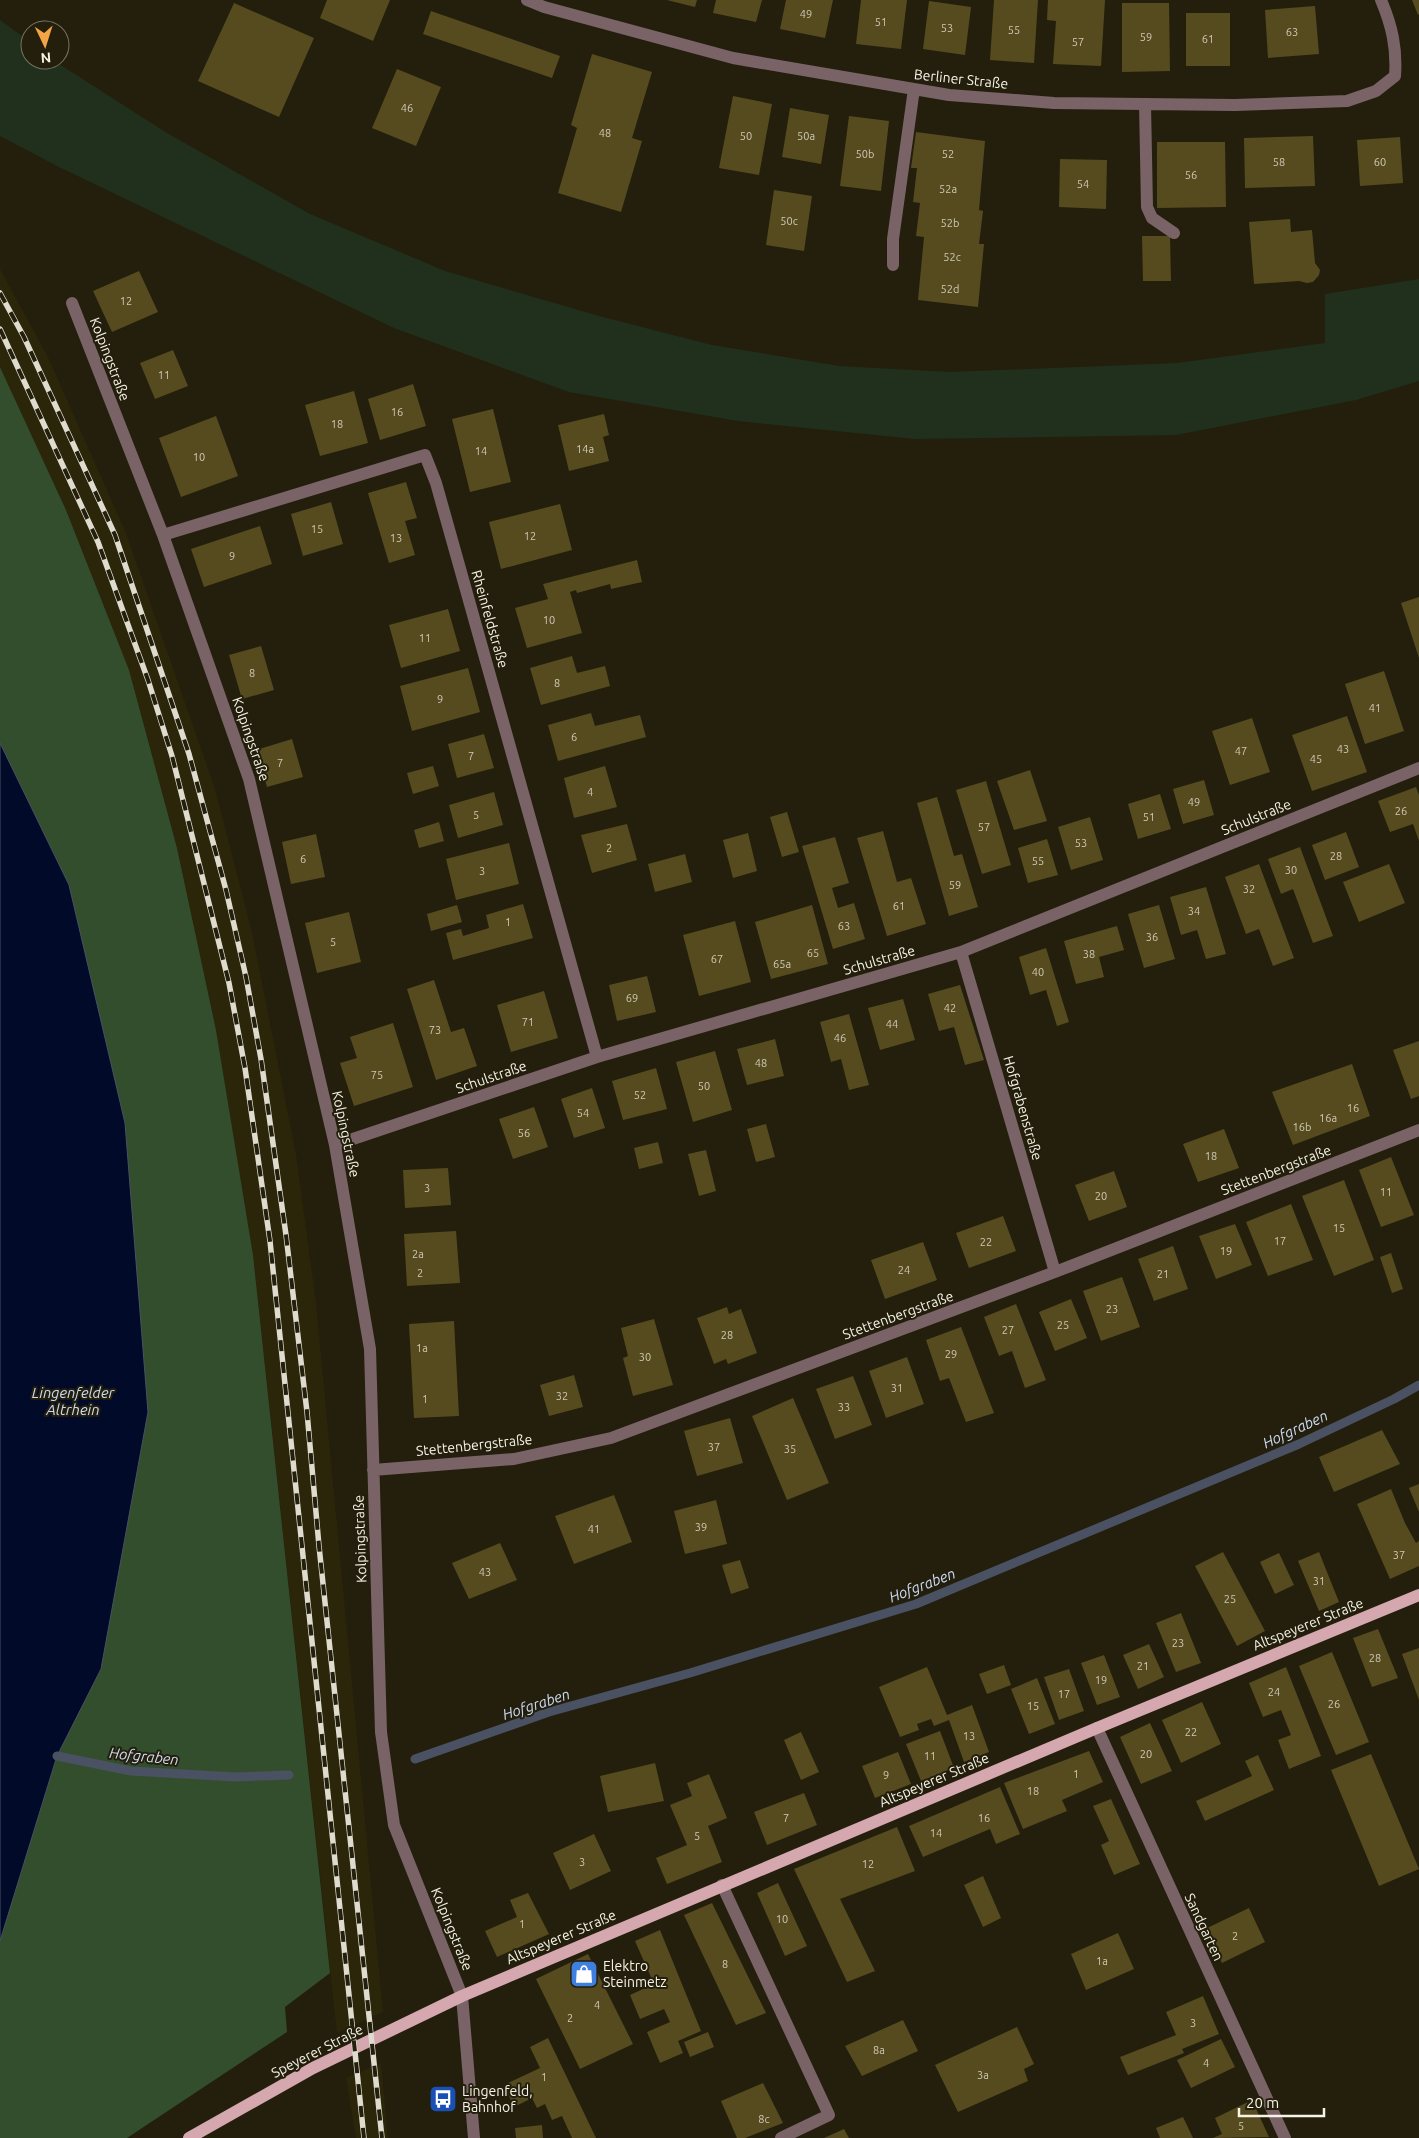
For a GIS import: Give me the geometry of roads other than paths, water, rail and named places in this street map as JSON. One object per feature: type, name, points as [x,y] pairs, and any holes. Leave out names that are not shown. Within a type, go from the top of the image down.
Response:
[{"type":"main road","name":"Altspeyerer Straße","points":[[462,1996],[1097,1728],[1419,1595]]},
{"type":"main road","name":"Speyerer Straße","points":[[189,2138],[313,2068],[462,1996]]},
{"type":"street","name":"Berliner Straße","points":[[527,0],[544,7],[733,58],[949,96],[1054,103],[1235,105],[1347,101],[1376,91],[1395,76],[1396,52],[1391,23],[1381,0]]},
{"type":"street","points":[[893,265],[893,239],[914,89]]},
{"type":"street","points":[[1145,104],[1147,207],[1152,218],[1174,233]]},
{"type":"street","name":"Kolpingstraße","points":[[72,303],[163,535],[249,779],[335,1145],[370,1349],[381,1732],[394,1826],[462,1996],[474,2138]]},
{"type":"street","name":"Rheinfeldstraße","points":[[163,535],[425,455],[439,493],[597,1057]]},
{"type":"street","name":"Schulstraße","points":[[335,1145],[597,1057],[961,952],[1419,768]]},
{"type":"street","name":"Hofgrabenstraße","points":[[961,952],[1055,1272]]},
{"type":"street","name":"Stettenbergstraße","points":[[373,1470],[514,1459],[611,1438],[1055,1272],[1419,1130]]},
{"type":"street","name":"Sandgarten","points":[[1097,1728],[1285,2138]]},
{"type":"street","points":[[722,1886],[829,2115],[781,2138]]},
{"type":"water","name":"Lingenfelder Altrhein","points":[[0,743],[69,885],[125,1123],[148,1412],[101,1669],[57,1756],[0,1941]]},
{"type":"waterway","name":"Hofgraben","points":[[415,1759],[549,1712],[690,1673],[916,1604],[1299,1444],[1394,1399],[1419,1385]]},
{"type":"waterway","name":"Hofgraben","points":[[57,1756],[131,1771],[236,1777],[289,1775]]},
{"type":"railway","points":[[0,293],[24,337],[115,535],[189,754],[226,890],[246,977],[261,1059],[286,1235],[307,1412],[319,1546],[382,2138]]},
{"type":"railway","points":[[0,329],[98,542],[148,680],[172,756],[229,983],[245,1068],[270,1241],[364,2138]]},
{"type":"place","name":"Elektro Steinmetz","points":[[584,1974]]},
{"type":"place","name":"Lingenfeld, Bahnhof","points":[[443,2099]]}]
